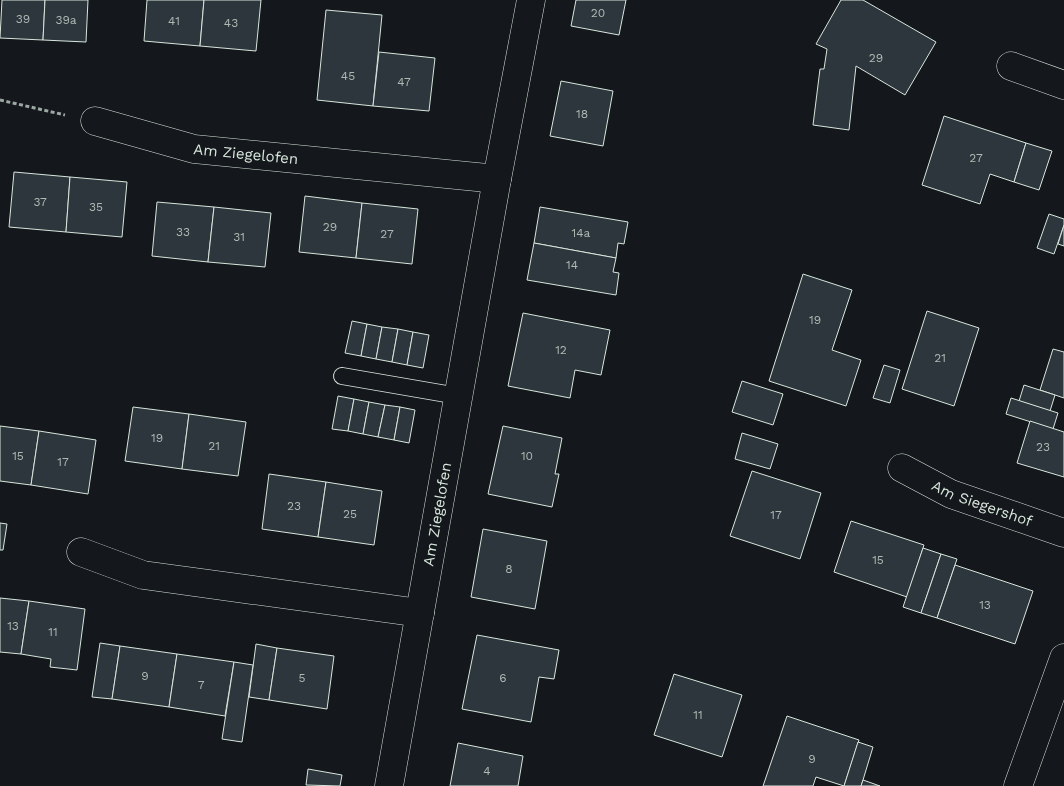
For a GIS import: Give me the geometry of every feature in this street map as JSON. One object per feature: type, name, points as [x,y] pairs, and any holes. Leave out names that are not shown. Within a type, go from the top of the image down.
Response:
[{"type":"street","name":"Am Ziegelofen","points":[[389,786],[497,179],[531,0]]},
{"type":"street","points":[[1011,66],[1064,85]]},
{"type":"street","name":"Am Ziegelofen","points":[[95,121],[194,148],[497,179]]},
{"type":"street","name":"Am Siegershof","points":[[902,468],[951,494],[1064,533]]},
{"type":"street","points":[[81,552],[144,575],[420,613]]},
{"type":"street","points":[[1018,786],[1064,658]]},
{"type":"lane","points":[[342,376],[458,396]]},
{"type":"path","points":[[0,100],[95,121]]},
{"type":"building","points":[[2,0],[45,0],[43,40],[0,38]]},
{"type":"building","points":[[45,0],[88,0],[86,42],[43,40]]},
{"type":"building","points":[[147,0],[204,0],[200,46],[144,41]]},
{"type":"building","points":[[204,0],[261,0],[256,51],[200,46]]},
{"type":"building","points":[[576,0],[626,0],[619,35],[571,26]]},
{"type":"building","points":[[841,0],[863,0],[936,42],[905,95],[856,66],[849,130],[813,125],[820,69],[824,69],[827,49],[816,44]]},
{"type":"building","points":[[326,10],[382,15],[373,106],[317,100]]},
{"type":"building","points":[[379,52],[435,58],[429,111],[373,106]]},
{"type":"building","points":[[561,81],[613,91],[603,146],[550,136]]},
{"type":"building","points":[[944,116],[1026,143],[1014,182],[990,174],[980,204],[922,185]]},
{"type":"building","points":[[1026,143],[1052,151],[1039,190],[1014,182]]},
{"type":"building","points":[[14,172],[70,177],[66,232],[9,227]]},
{"type":"building","points":[[70,177],[127,182],[122,237],[66,232]]},
{"type":"building","points":[[305,196],[362,203],[356,258],[299,252]]},
{"type":"building","points":[[157,202],[214,207],[208,262],[152,256]]},
{"type":"building","points":[[362,203],[418,209],[412,264],[356,258]]},
{"type":"building","points":[[214,207],[271,213],[265,267],[208,262]]},
{"type":"building","points":[[540,207],[628,222],[624,244],[618,243],[616,258],[534,243]]},
{"type":"building","points":[[1049,214],[1064,219],[1064,225],[1054,254],[1037,248]]},
{"type":"building","points":[[1064,225],[1064,246],[1058,244]]},
{"type":"building","points":[[534,243],[616,258],[613,272],[619,273],[616,295],[527,280]]},
{"type":"building","points":[[803,274],[852,290],[832,350],[861,360],[846,406],[769,381]]},
{"type":"building","points":[[927,311],[979,328],[954,406],[902,389]]},
{"type":"building","points":[[523,313],[610,330],[601,375],[575,370],[570,398],[508,386]]},
{"type":"building","points":[[352,321],[367,324],[361,356],[345,353]]},
{"type":"building","points":[[367,324],[382,327],[376,359],[361,356]]},
{"type":"building","points":[[382,327],[398,329],[392,362],[376,359]]},
{"type":"building","points":[[398,329],[413,332],[407,365],[392,362]]},
{"type":"building","points":[[413,332],[429,335],[423,368],[407,365]]},
{"type":"building","points":[[1053,349],[1064,352],[1064,398],[1040,390]]},
{"type":"building","points":[[884,365],[900,370],[890,403],[873,398]]},
{"type":"building","points":[[742,381],[783,394],[773,425],[732,412]]},
{"type":"building","points":[[1024,385],[1055,395],[1050,411],[1019,401]]},
{"type":"building","points":[[338,396],[354,399],[348,431],[332,429]]},
{"type":"building","points":[[1011,398],[1058,413],[1053,429],[1006,414]]},
{"type":"building","points":[[354,399],[369,402],[363,434],[348,431]]},
{"type":"building","points":[[369,402],[385,405],[378,437],[363,434]]},
{"type":"building","points":[[385,405],[400,407],[394,440],[378,437]]},
{"type":"building","points":[[133,407],[189,414],[182,469],[125,461]]},
{"type":"building","points":[[400,407],[415,410],[409,443],[394,440]]},
{"type":"building","points":[[189,414],[246,422],[238,476],[182,469]]},
{"type":"building","points":[[1030,421],[1064,432],[1064,477],[1017,463]]},
{"type":"building","points":[[0,426],[39,431],[31,485],[0,481]]},
{"type":"building","points":[[503,426],[562,438],[555,474],[559,474],[552,507],[488,494]]},
{"type":"building","points":[[39,431],[96,440],[88,494],[31,485]]},
{"type":"building","points":[[742,433],[778,444],[770,469],[735,459]]},
{"type":"building","points":[[752,471],[821,493],[800,559],[730,536]]},
{"type":"building","points":[[269,474],[326,482],[318,537],[262,529]]},
{"type":"building","points":[[326,482],[382,491],[374,545],[318,537]]},
{"type":"building","points":[[851,521],[924,545],[907,597],[834,572]]},
{"type":"building","points":[[0,523],[7,524],[3,550],[0,550]]},
{"type":"building","points":[[483,529],[547,541],[535,609],[471,597]]},
{"type":"building","points":[[923,548],[941,554],[921,613],[903,607]]},
{"type":"building","points":[[941,554],[957,559],[937,618],[921,613]]},
{"type":"building","points":[[955,565],[1033,591],[1015,644],[937,618]]},
{"type":"building","points":[[0,598],[29,601],[21,654],[0,652]]},
{"type":"building","points":[[29,601],[85,609],[77,670],[50,667],[51,659],[21,654]]},
{"type":"building","points":[[477,635],[559,650],[554,679],[539,677],[531,722],[462,709]]},
{"type":"building","points":[[100,643],[120,646],[112,699],[92,697]]},
{"type":"building","points":[[256,644],[277,648],[269,700],[249,697]]},
{"type":"building","points":[[120,646],[177,654],[169,707],[112,699]]},
{"type":"building","points":[[277,648],[334,656],[327,709],[269,700]]},
{"type":"building","points":[[177,654],[234,662],[225,716],[169,707]]},
{"type":"building","points":[[234,662],[253,665],[242,742],[222,739]]},
{"type":"building","points":[[674,674],[742,695],[722,757],[654,735]]},
{"type":"building","points":[[787,716],[859,740],[844,786],[816,777],[813,786],[763,786]]},
{"type":"building","points":[[858,742],[873,747],[863,780],[861,786],[844,786]]},
{"type":"building","points":[[458,743],[523,756],[518,786],[450,786]]},
{"type":"building","points":[[308,769],[342,775],[340,786],[306,785]]},
{"type":"building","points":[[863,780],[880,786],[861,786]]}]
